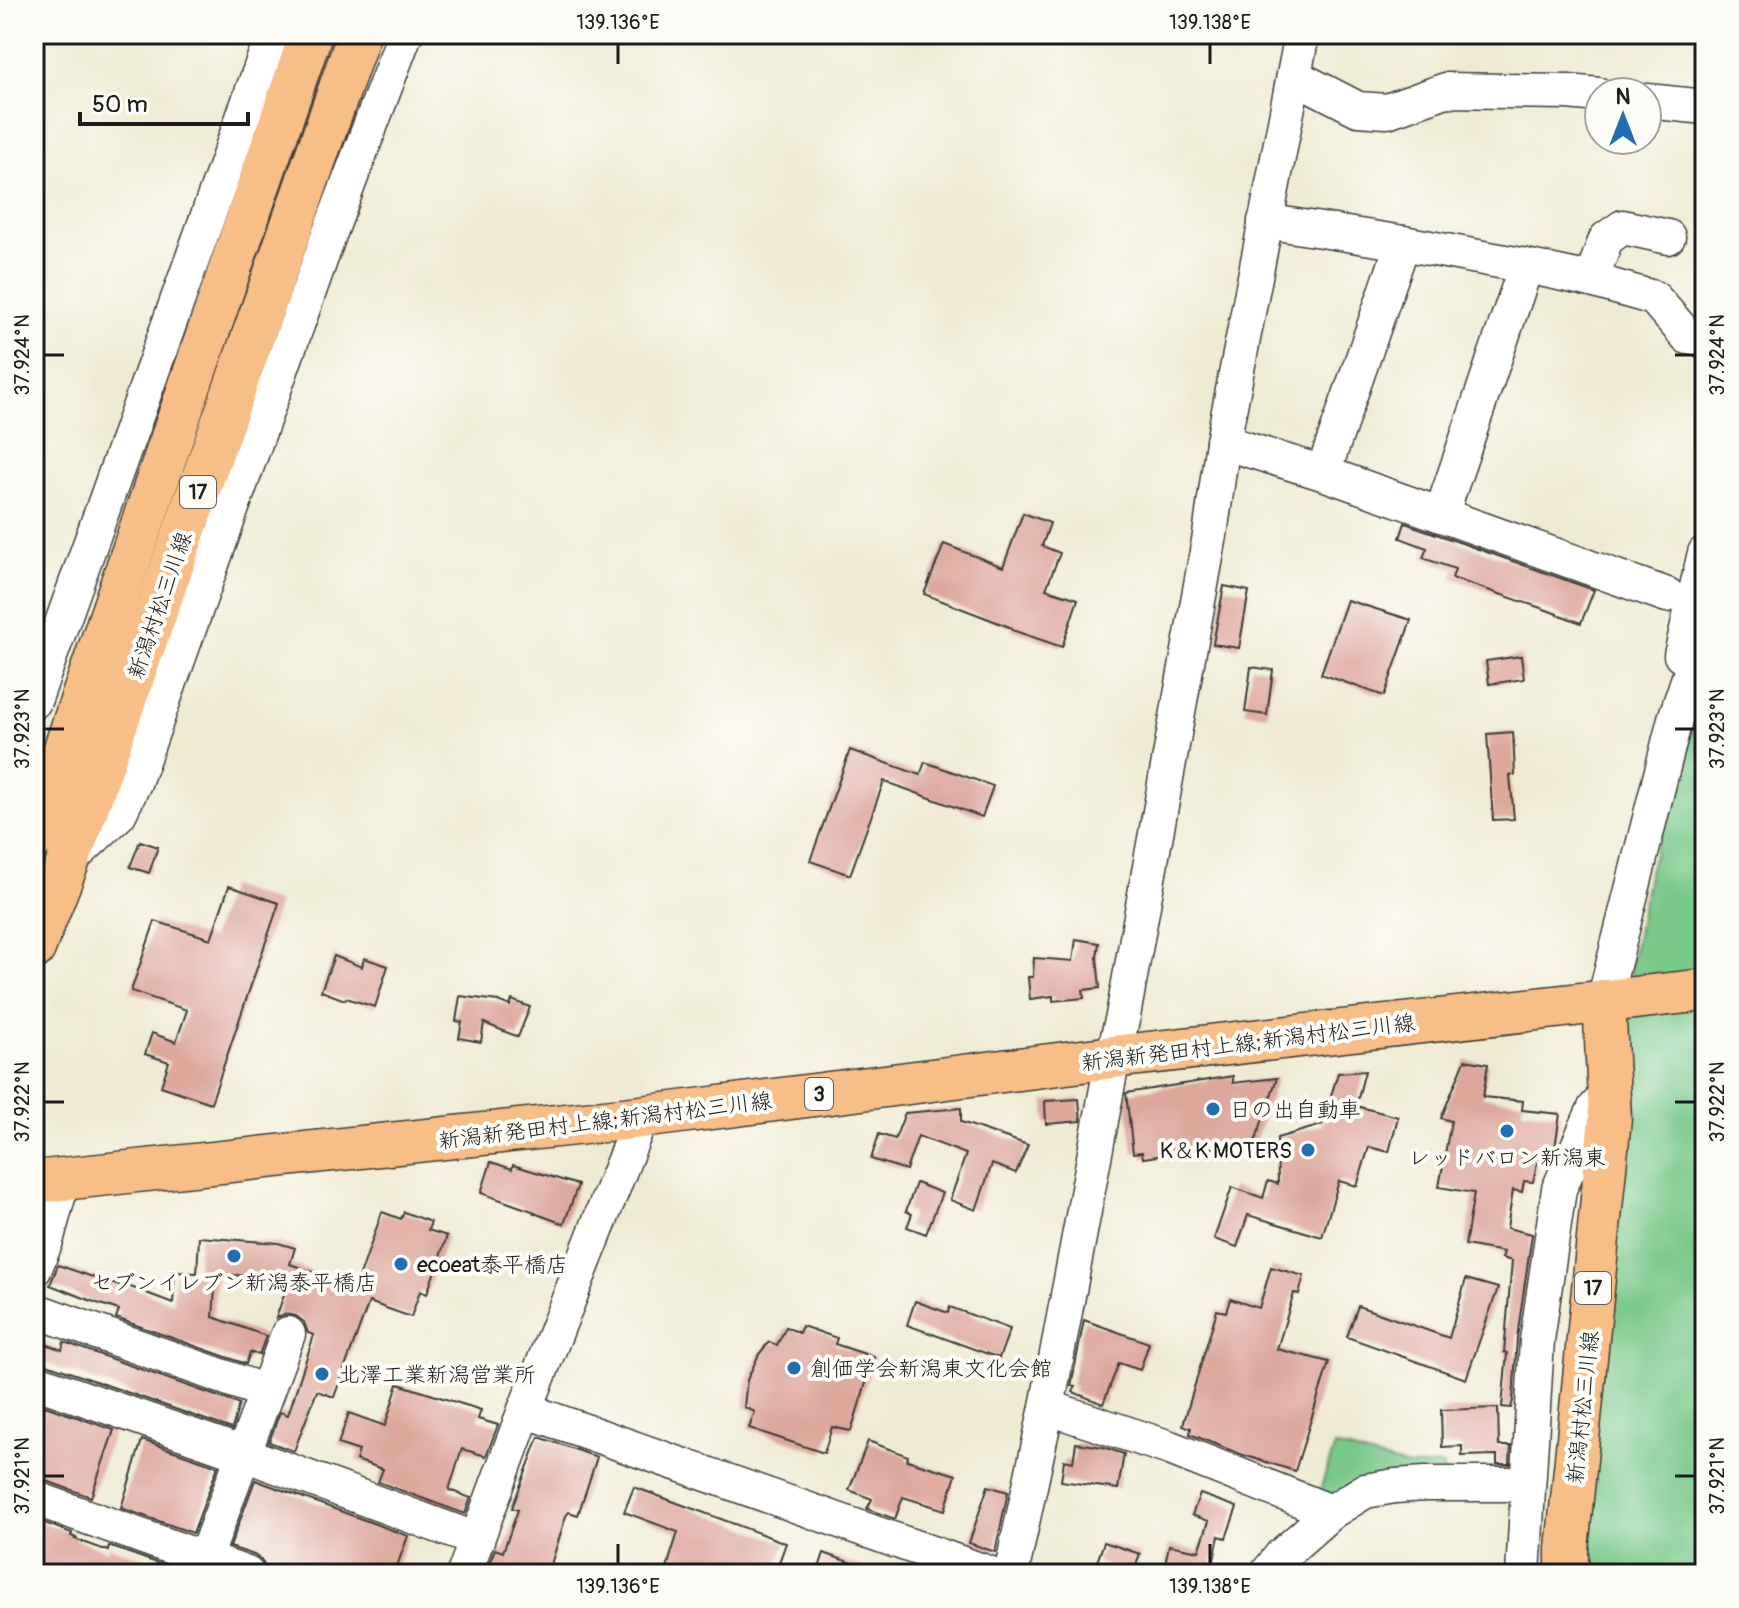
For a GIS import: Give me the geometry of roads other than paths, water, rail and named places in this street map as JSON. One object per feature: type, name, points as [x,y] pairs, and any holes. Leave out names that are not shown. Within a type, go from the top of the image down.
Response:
[{"type":"main road","name":"新潟村松三川線","points":[[34,838],[311,34]]},
{"type":"main road","name":"新潟村松三川線","points":[[34,948],[68,862],[359,34]]},
{"type":"main road","name":"3","points":[[1604,1001],[1705,990]]},
{"type":"main road","name":"新潟村松三川線","points":[[1567,1574],[1610,1118],[1604,1001]]},
{"type":"main road","name":"新潟新発田村上線;新潟村松三川線","points":[[49,1181],[641,1117],[1113,1057],[1604,1001]]},
{"type":"street","points":[[34,701],[273,34]]},
{"type":"street","points":[[68,862],[119,814],[134,783],[324,250],[405,34]]},
{"type":"street","points":[[1011,1574],[1047,1407],[1123,1016],[1210,535],[1223,442],[1302,34]]},
{"type":"street","points":[[1294,76],[1358,109],[1387,111],[1446,90],[1583,93]]},
{"type":"street","points":[[1663,103],[1705,107]]},
{"type":"street","points":[[1265,221],[1403,243],[1591,280],[1654,298],[1688,337],[1705,341]]},
{"type":"street","points":[[1591,280],[1606,239],[1623,227],[1668,237]]},
{"type":"street","points":[[1323,473],[1403,243]]},
{"type":"street","points":[[1441,515],[1526,266]]},
{"type":"street","points":[[1223,442],[1323,473],[1667,595]]},
{"type":"street","points":[[1683,695],[1678,666],[1705,553]]},
{"type":"street","points":[[1604,1001],[1668,749],[1705,630]]},
{"type":"street","points":[[1523,1574],[1537,1340],[1559,1189],[1595,1108],[1609,1093]]},
{"type":"street","points":[[464,1574],[641,1117]]},
{"type":"street","points":[[34,1270],[46,1241],[49,1181]]},
{"type":"street","points":[[34,1310],[266,1392]]},
{"type":"street","points":[[201,1566],[288,1334]]},
{"type":"street","points":[[34,1381],[477,1540]]},
{"type":"street","points":[[1047,1407],[1170,1448],[1331,1512]]},
{"type":"street","points":[[525,1410],[991,1574]]},
{"type":"street","points":[[1267,1574],[1281,1556],[1331,1512],[1365,1491],[1425,1484],[1528,1484]]},
{"type":"street","points":[[34,1498],[201,1566],[247,1574]]},
{"type":"place","name":"日の出自動車","points":[[1213,1109]]},
{"type":"place","name":"レッドバロン新潟東","points":[[1507,1131]]},
{"type":"place","name":"K＆K MOTERS","points":[[1308,1150]]},
{"type":"place","name":"セブンイレブン新潟泰平橋店","points":[[234,1256]]},
{"type":"place","name":"ecoeat泰平橋店","points":[[401,1264]]},
{"type":"place","name":"創価学会新潟東文化会館","points":[[794,1368]]},
{"type":"place","name":"北澤工業新潟営業所","points":[[322,1374]]}]
